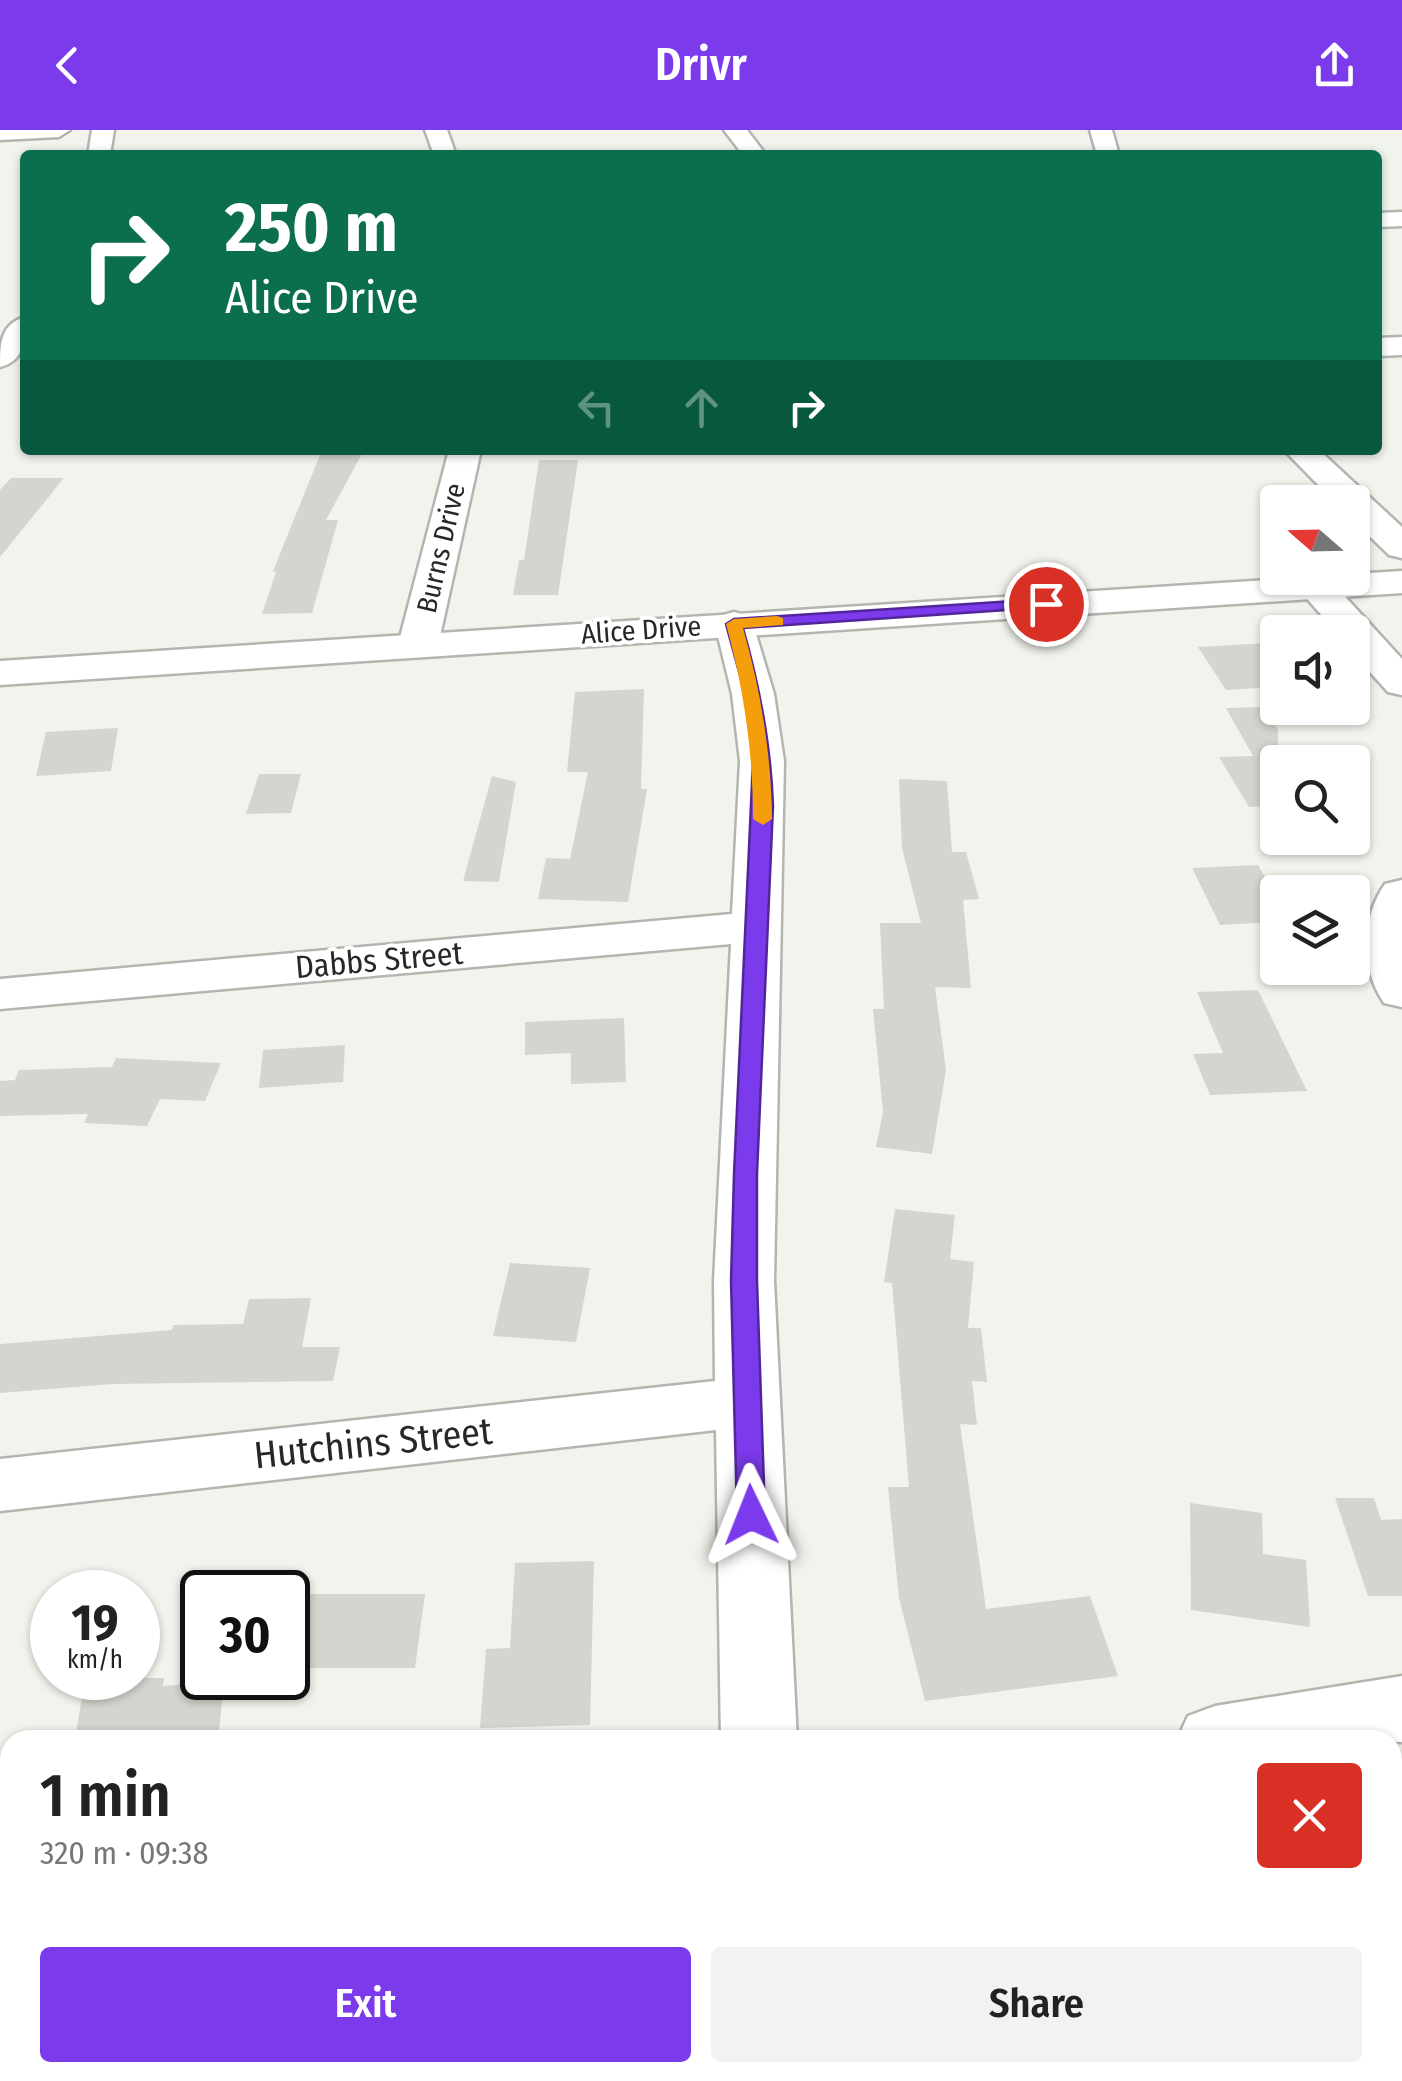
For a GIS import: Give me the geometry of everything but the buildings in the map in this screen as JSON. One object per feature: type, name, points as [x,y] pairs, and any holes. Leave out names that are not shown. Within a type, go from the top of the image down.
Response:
[{"type":"street","points":[[0,133],[59,130]]},
{"type":"street","points":[[734,130],[751,150]]},
{"type":"street","points":[[0,358],[20,332]]},
{"type":"street","name":"Burns Drive","points":[[418,645],[464,455]]},
{"type":"street","points":[[1305,455],[1402,547]]},
{"type":"street","name":"Alice Drive","points":[[1370,584],[1402,582]]},
{"type":"street","name":"Alice Drive","points":[[0,673],[1260,591]]},
{"type":"street","points":[[1323,595],[1402,683]]},
{"type":"street","points":[[734,624],[753,694],[762,761],[746,1174],[746,1402],[759,1730]]},
{"type":"street","points":[[1402,894],[1393,917],[1392,963],[1402,992]]},
{"type":"street","name":"Dabbs Street","points":[[0,994],[757,927]]},
{"type":"street","name":"Hutchins Street","points":[[0,1484],[746,1402]]},
{"type":"street","points":[[1276,1730],[1402,1709]]},
{"type":"slow traffic","points":[[763,819],[762,761],[753,694],[734,624],[777,621]]},
{"type":"route","points":[[751,1515],[744,1281],[763,806],[762,761],[753,694],[734,624],[1046,604]]}]
